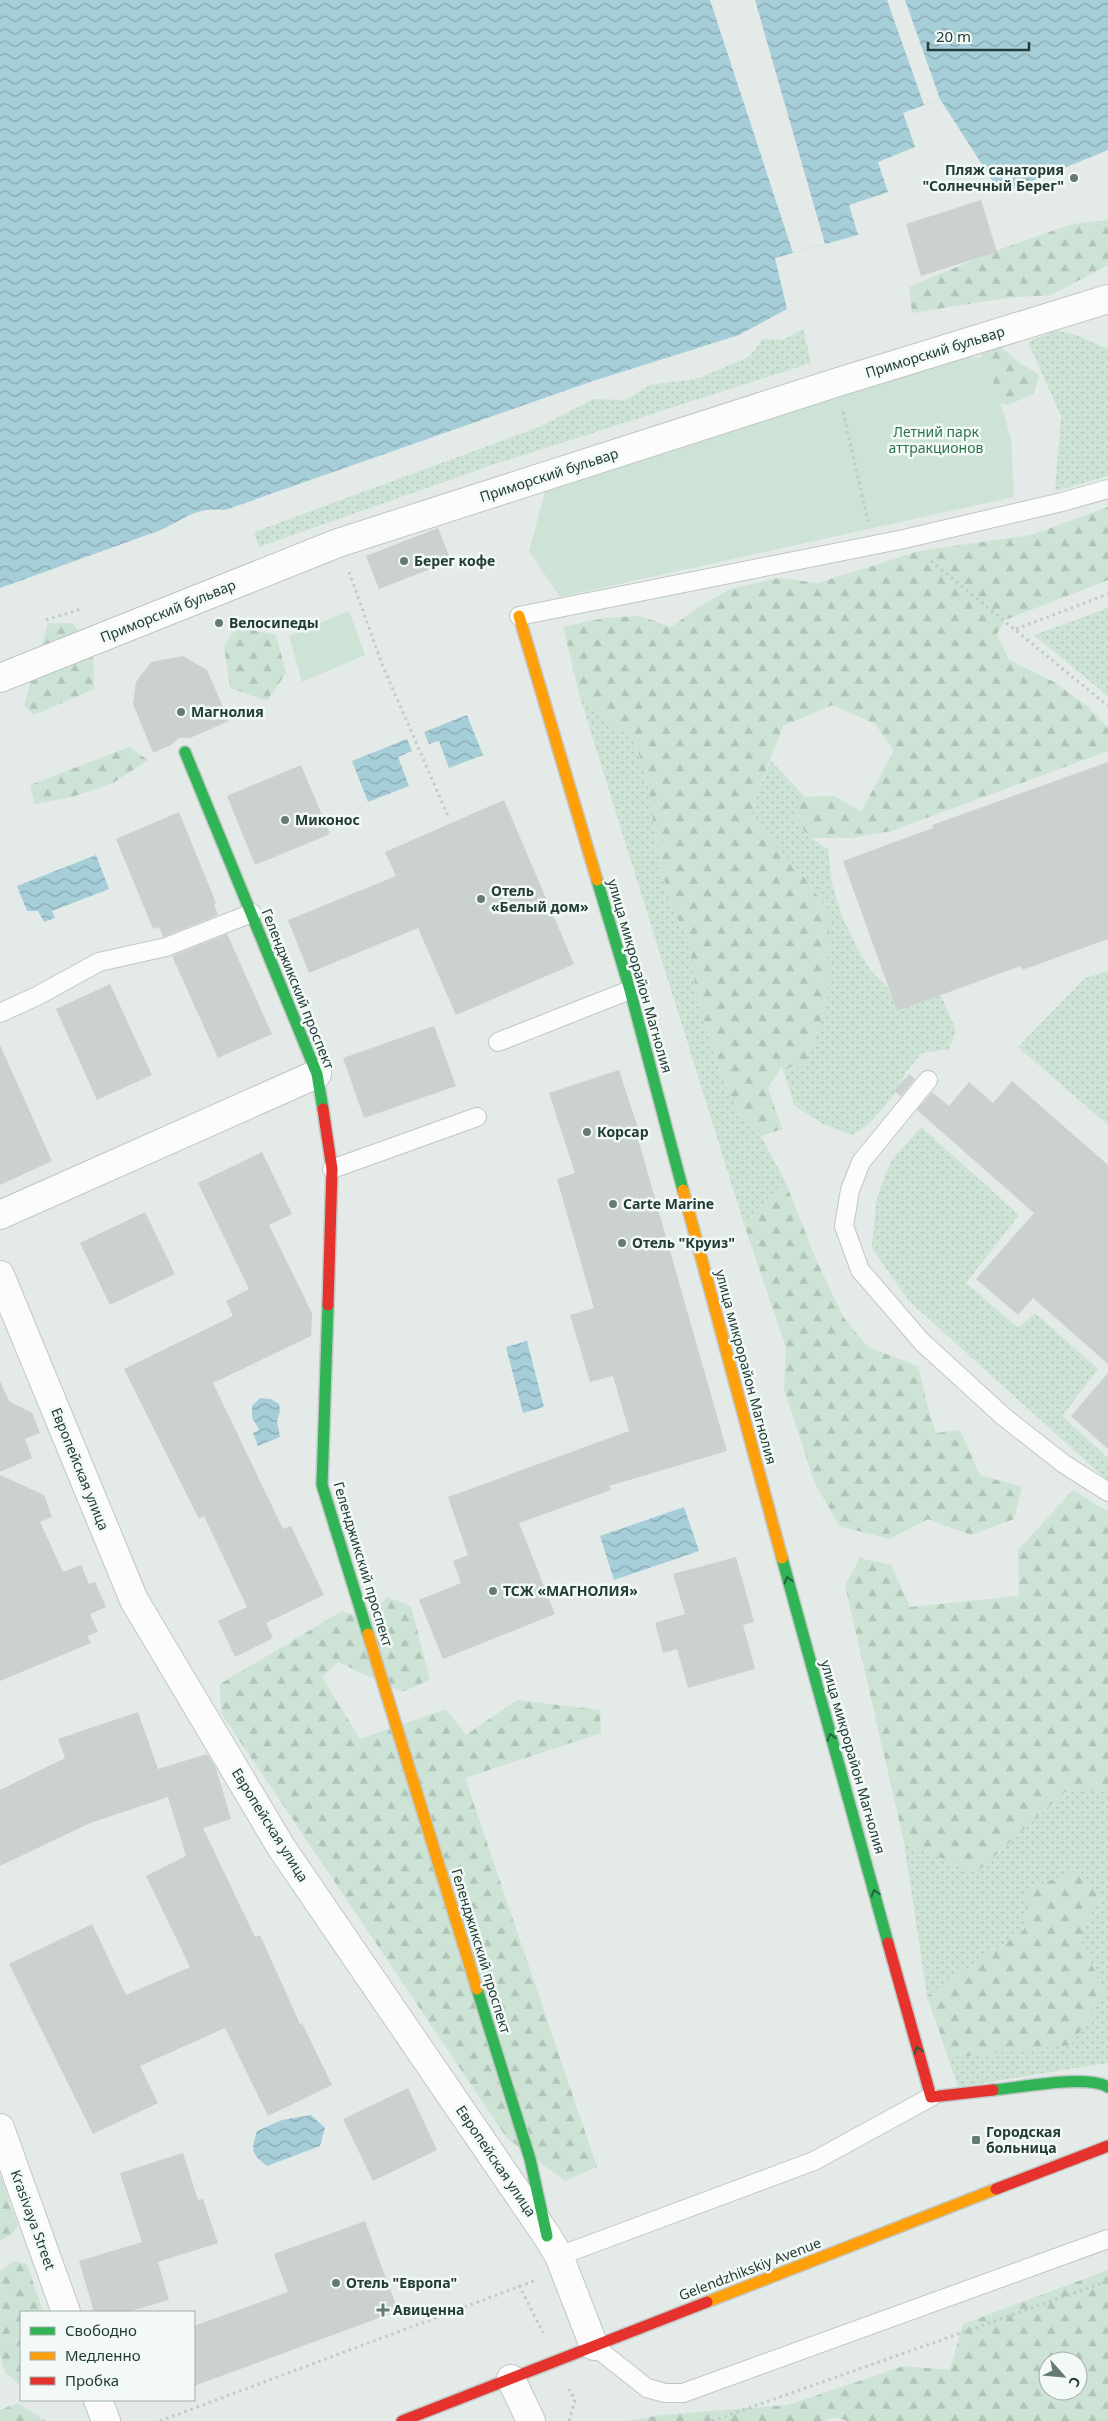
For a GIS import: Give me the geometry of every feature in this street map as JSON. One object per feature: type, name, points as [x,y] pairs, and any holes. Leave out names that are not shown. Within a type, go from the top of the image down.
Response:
[{"type":"street","name":"Приморский бульвар","points":[[0,678],[338,543],[836,382],[1108,299]]},
{"type":"street","name":"улица микрорайон Магнолия","points":[[519,616],[630,990],[766,1500],[931,2097]]},
{"type":"street","name":"Геленджикский проспект","points":[[184,752],[317,1074],[332,1169],[322,1485],[530,2160],[553,2246]]},
{"type":"street","points":[[0,1215],[317,1074]]},
{"type":"street","name":"Европейская улица","points":[[0,1275],[134,1600],[282,1847],[553,2246],[594,2346]]},
{"type":"street","points":[[931,2097],[1081,2081],[1100,2082],[1108,2087]]},
{"type":"street","name":"Krasivaya Street","points":[[0,2128],[66,2311]]},
{"type":"street","name":"Gelendzhikskiy Avenue","points":[[402,2421],[1108,2146]]},
{"type":"street","points":[[511,2379],[531,2421]]},
{"type":"street","points":[[98,2401],[106,2421]]},
{"type":"lane","points":[[519,616],[904,539],[1062,502],[1108,488]]},
{"type":"lane","points":[[0,1014],[99,962],[166,947],[252,914]]},
{"type":"lane","points":[[498,1042],[630,990]]},
{"type":"lane","points":[[928,1080],[861,1162],[850,1190],[844,1226],[860,1270],[922,1342],[1004,1417],[1064,1464],[1108,1492]]},
{"type":"lane","points":[[332,1169],[477,1117]]},
{"type":"lane","points":[[553,2246],[814,2161],[931,2097]]},
{"type":"lane","points":[[594,2346],[647,2388],[665,2393],[683,2393],[704,2388],[1108,2239]]},
{"type":"path","points":[[836,382],[874,545]]},
{"type":"path","points":[[904,539],[1108,706]]},
{"type":"path","points":[[338,543],[382,664],[448,816]]},
{"type":"path","points":[[1016,629],[1108,594]]},
{"type":"path","points":[[712,2421],[1108,2282]]},
{"type":"path","points":[[569,2421],[575,2400]]},
{"type":"green space","points":[[1108,220],[1108,265],[1051,295],[1006,298],[912,313],[909,287],[995,251],[1072,224]]},
{"type":"green space","points":[[803,329],[811,363],[489,466],[259,547],[254,532],[539,427],[594,399],[626,400],[650,385],[696,379],[749,357],[763,339],[783,340]]},
{"type":"green space","points":[[1056,330],[1076,335],[1108,349],[1108,476],[1055,491],[1061,416],[1028,342]]},
{"type":"green space","points":[[999,345],[1017,361],[1039,375],[1034,394],[1008,405],[986,402],[980,379],[982,349]]},
{"type":"green space","name":"Летний парк аттракционов","points":[[957,357],[986,358],[1011,438],[1014,497],[560,597],[529,551],[547,485]]},
{"type":"green space","points":[[1108,507],[1108,580],[1005,620],[997,634],[1009,660],[1054,682],[1087,706],[1108,728],[1108,751],[891,831],[852,838],[811,838],[792,817],[805,797],[835,796],[861,812],[894,750],[875,724],[833,705],[783,726],[757,794],[751,818],[805,878],[830,914],[827,1001],[816,1037],[802,1068],[782,1066],[768,1088],[782,1129],[761,1136],[740,1116],[720,1071],[696,993],[689,941],[672,907],[660,865],[646,773],[631,734],[608,726],[580,697],[563,627],[604,618],[640,616],[671,627],[699,607],[730,589],[779,578],[818,583],[919,551],[1031,535]]},
{"type":"green space","points":[[1108,608],[1108,696],[1034,635]]},
{"type":"green space","points":[[349,611],[365,655],[302,682],[289,636]]},
{"type":"green space","points":[[48,623],[73,623],[93,655],[94,689],[34,715],[24,705]]},
{"type":"green space","points":[[237,627],[276,635],[286,673],[267,701],[230,688],[224,646]]},
{"type":"green space","points":[[580,697],[608,726],[631,734],[646,773],[660,865],[672,907],[689,941],[696,993],[720,1071],[740,1116],[761,1136],[785,1181],[744,1224]]},
{"type":"green space","points":[[129,747],[148,760],[113,783],[72,797],[35,804],[30,785]]},
{"type":"green space","points":[[771,761],[805,797],[792,817],[811,838],[828,849],[832,883],[842,916],[858,950],[871,971],[888,988],[897,1011],[941,995],[956,1031],[949,1049],[922,1053],[906,1072],[895,1094],[868,1125],[852,1135],[823,1124],[794,1105],[782,1066],[802,1067],[816,1037],[827,1001],[830,914],[805,878],[751,818],[757,794]]},
{"type":"green space","points":[[1108,971],[1108,1125],[1018,1047],[1085,978]]},
{"type":"green space","points":[[921,1127],[1019,1215],[966,1283],[1018,1328],[1035,1313],[1098,1369],[1062,1416],[1108,1458],[1108,1481],[909,1301],[872,1248],[876,1201],[891,1161]]},
{"type":"green space","points":[[785,1181],[817,1262],[844,1318],[868,1347],[918,1366],[936,1433],[960,1430],[980,1475],[1022,1487],[1014,1519],[971,1535],[928,1519],[889,1539],[840,1526],[815,1484],[784,1389],[786,1348],[744,1224]]},
{"type":"green space","points":[[1073,1490],[1108,1512],[1108,1792],[1068,1789],[976,1873],[904,1842],[845,1585],[860,1558],[891,1565],[910,1607],[1019,1596],[1018,1550]]},
{"type":"green space","points":[[387,1597],[411,1606],[430,1680],[402,1692],[338,1662],[322,1677],[360,1739],[446,1709],[466,1735],[517,1700],[600,1710],[601,1733],[465,1778],[597,2167],[565,2181],[507,2138],[221,1713],[220,1684],[342,1611],[366,1619]]},
{"type":"green space","points":[[1068,1789],[1108,1792],[1108,2063],[958,2087],[927,1996],[904,1842],[976,1873]]},
{"type":"green space","points":[[1075,1871],[1100,1895],[1080,1938],[1105,1994],[1071,2045],[949,2058],[927,1996],[1024,1930],[1027,1889]]},
{"type":"green space","points":[[0,2175],[18,2226],[12,2234],[0,2241]]},
{"type":"green space","points":[[14,2261],[27,2264],[43,2311],[20,2311],[20,2385],[5,2372],[0,2355],[0,2271]]},
{"type":"green space","points":[[1108,2270],[1108,2421],[847,2421],[835,2417],[823,2421],[627,2421],[661,2415],[788,2405],[904,2366],[950,2370],[963,2324]]},
{"type":"green space","points":[[18,2403],[46,2421],[0,2421],[0,2410]]},
{"type":"water","points":[[0,0],[1108,0],[1108,150],[1001,194],[940,99],[903,113],[915,147],[878,162],[888,192],[849,205],[858,235],[775,258],[787,309],[739,335],[590,382],[225,510],[196,512],[158,531],[0,588]]},
{"type":"water","points":[[467,715],[483,755],[449,768],[439,741],[429,744],[424,732]]},
{"type":"water","points":[[407,739],[412,751],[398,757],[409,786],[368,802],[352,761]]},
{"type":"water","points":[[96,855],[109,889],[52,911],[55,918],[44,922],[38,911],[27,911],[17,886]]},
{"type":"water","points":[[527,1341],[544,1407],[523,1413],[506,1347]]},
{"type":"water","points":[[260,1398],[271,1399],[279,1404],[280,1411],[277,1421],[280,1437],[258,1446],[253,1433],[259,1430],[252,1417],[252,1406]]},
{"type":"water","points":[[684,1507],[699,1551],[614,1580],[600,1536]]},
{"type":"water","points":[[311,2115],[325,2128],[320,2146],[267,2166],[255,2155],[253,2147],[257,2131],[282,2120]]},
{"type":"pier","points":[[710,0],[755,0],[825,244],[793,253]]},
{"type":"pier","points":[[887,0],[905,0],[940,99],[924,105]]},
{"type":"building","points":[[981,200],[997,252],[921,276],[906,224]]},
{"type":"building","points":[[438,528],[451,561],[379,589],[366,556]]},
{"type":"building","name":"Магнолия","points":[[183,656],[207,670],[229,721],[190,738],[179,738],[171,745],[153,753],[133,704],[136,682],[151,662]]},
{"type":"building","points":[[1108,762],[1108,939],[1022,970],[1021,966],[897,1011],[843,861],[933,828],[932,825]]},
{"type":"building","points":[[301,765],[330,834],[255,865],[227,796]]},
{"type":"building","points":[[504,800],[574,964],[456,1015],[418,928],[309,973],[288,920],[396,876],[385,852]]},
{"type":"building","points":[[179,812],[216,903],[214,904],[218,915],[163,937],[159,927],[153,929],[116,839]]},
{"type":"building","points":[[227,934],[272,1034],[218,1058],[172,956]]},
{"type":"building","points":[[110,984],[152,1075],[97,1100],[56,1009]]},
{"type":"building","points":[[434,1026],[456,1086],[364,1118],[343,1058]]},
{"type":"building","points":[[0,1045],[52,1161],[0,1185]]},
{"type":"building","points":[[619,1070],[640,1134],[637,1135],[727,1451],[609,1486],[611,1490],[519,1523],[555,1614],[443,1659],[419,1600],[461,1583],[453,1561],[468,1555],[448,1497],[629,1431],[613,1376],[590,1382],[570,1315],[594,1308],[557,1179],[575,1173],[549,1093]]},
{"type":"building","points":[[909,1074],[915,1079],[901,1096],[894,1091]]},
{"type":"building","points":[[1012,1081],[1108,1165],[1108,1364],[1033,1298],[1018,1315],[976,1279],[1034,1213],[917,1110],[932,1092],[949,1106],[969,1082],[993,1103]]},
{"type":"building","points":[[262,1152],[292,1214],[269,1225],[312,1313],[311,1336],[213,1383],[283,1529],[291,1526],[324,1595],[266,1623],[273,1638],[235,1657],[218,1621],[247,1607],[204,1516],[199,1519],[124,1369],[233,1316],[226,1301],[249,1289],[198,1183]]},
{"type":"building","points":[[145,1212],[175,1274],[110,1305],[80,1243]]},
{"type":"building","points":[[1108,1373],[1108,1449],[1071,1416]]},
{"type":"building","points":[[0,1381],[9,1401],[32,1413],[40,1433],[25,1439],[32,1458],[0,1472]]},
{"type":"building","points":[[0,1475],[44,1495],[52,1517],[40,1522],[63,1572],[81,1565],[89,1584],[95,1582],[106,1607],[90,1614],[98,1632],[87,1636],[91,1643],[0,1681]]},
{"type":"building","points":[[736,1557],[754,1622],[743,1625],[755,1669],[688,1688],[677,1649],[663,1653],[655,1623],[685,1614],[673,1574]]},
{"type":"building","points":[[138,1712],[158,1769],[207,1754],[216,1768],[231,1819],[203,1828],[255,1937],[260,1935],[300,2024],[302,2023],[332,2085],[268,2116],[225,2028],[140,2066],[158,2103],[93,2134],[9,1964],[92,1924],[126,1995],[190,1967],[146,1876],[186,1856],[168,1797],[90,1823],[0,1866],[0,1790],[65,1758],[58,1739]]},
{"type":"building","points":[[408,2088],[437,2150],[373,2181],[343,2119]]},
{"type":"building","points":[[183,2153],[198,2200],[203,2199],[218,2243],[158,2262],[169,2300],[130,2311],[94,2311],[79,2261],[142,2242],[120,2173]]},
{"type":"building","name":"Отель \"Европа\"","points":[[365,2221],[398,2311],[195,2386],[195,2326],[288,2292],[274,2254]]},
{"type":"traffic: fast","points":[[185,752],[317,1074],[323,1109]]},
{"type":"traffic: fast","points":[[597,880],[630,990],[683,1190]]},
{"type":"traffic: fast","points":[[328,1305],[322,1485],[368,1634]]},
{"type":"traffic: fast","points":[[782,1558],[888,1943]]},
{"type":"traffic: fast","points":[[477,1989],[530,2159],[547,2236]]},
{"type":"traffic: fast","points":[[993,2090],[1069,2082],[1098,2083],[1108,2087]]},
{"type":"traffic: slow","points":[[519,616],[597,880]]},
{"type":"traffic: slow","points":[[683,1190],[782,1558]]},
{"type":"traffic: slow","points":[[368,1634],[477,1989]]},
{"type":"traffic: slow","points":[[707,2302],[996,2189]]},
{"type":"traffic: jam","points":[[323,1109],[332,1169],[328,1305]]},
{"type":"traffic: jam","points":[[888,1943],[931,2097],[993,2090]]},
{"type":"traffic: jam","points":[[996,2189],[1108,2146]]},
{"type":"traffic: jam","points":[[402,2421],[707,2302]]},
{"type":"place","name":"Пляж санатория \"Солнечный Берег\"","points":[[1074,178]]},
{"type":"place","name":"Берег кофе","points":[[404,561]]},
{"type":"place","name":"Велосипеды","points":[[219,623]]},
{"type":"place","name":"Магнолия","points":[[181,712]]},
{"type":"place","name":"Миконос","points":[[285,820]]},
{"type":"place","name":"Отель «Белый дом»","points":[[481,899]]},
{"type":"place","name":"Корсар","points":[[587,1132]]},
{"type":"place","name":"Carte Marine","points":[[613,1204]]},
{"type":"place","name":"Отель \"Круиз\"","points":[[622,1243]]},
{"type":"place","name":"ТСЖ «МАГНОЛИЯ»","points":[[493,1591]]},
{"type":"place","name":"Городская больница","points":[[976,2140]]},
{"type":"place","name":"Отель \"Европа\"","points":[[336,2283]]},
{"type":"place","name":"Авиценна","points":[[383,2310]]}]
